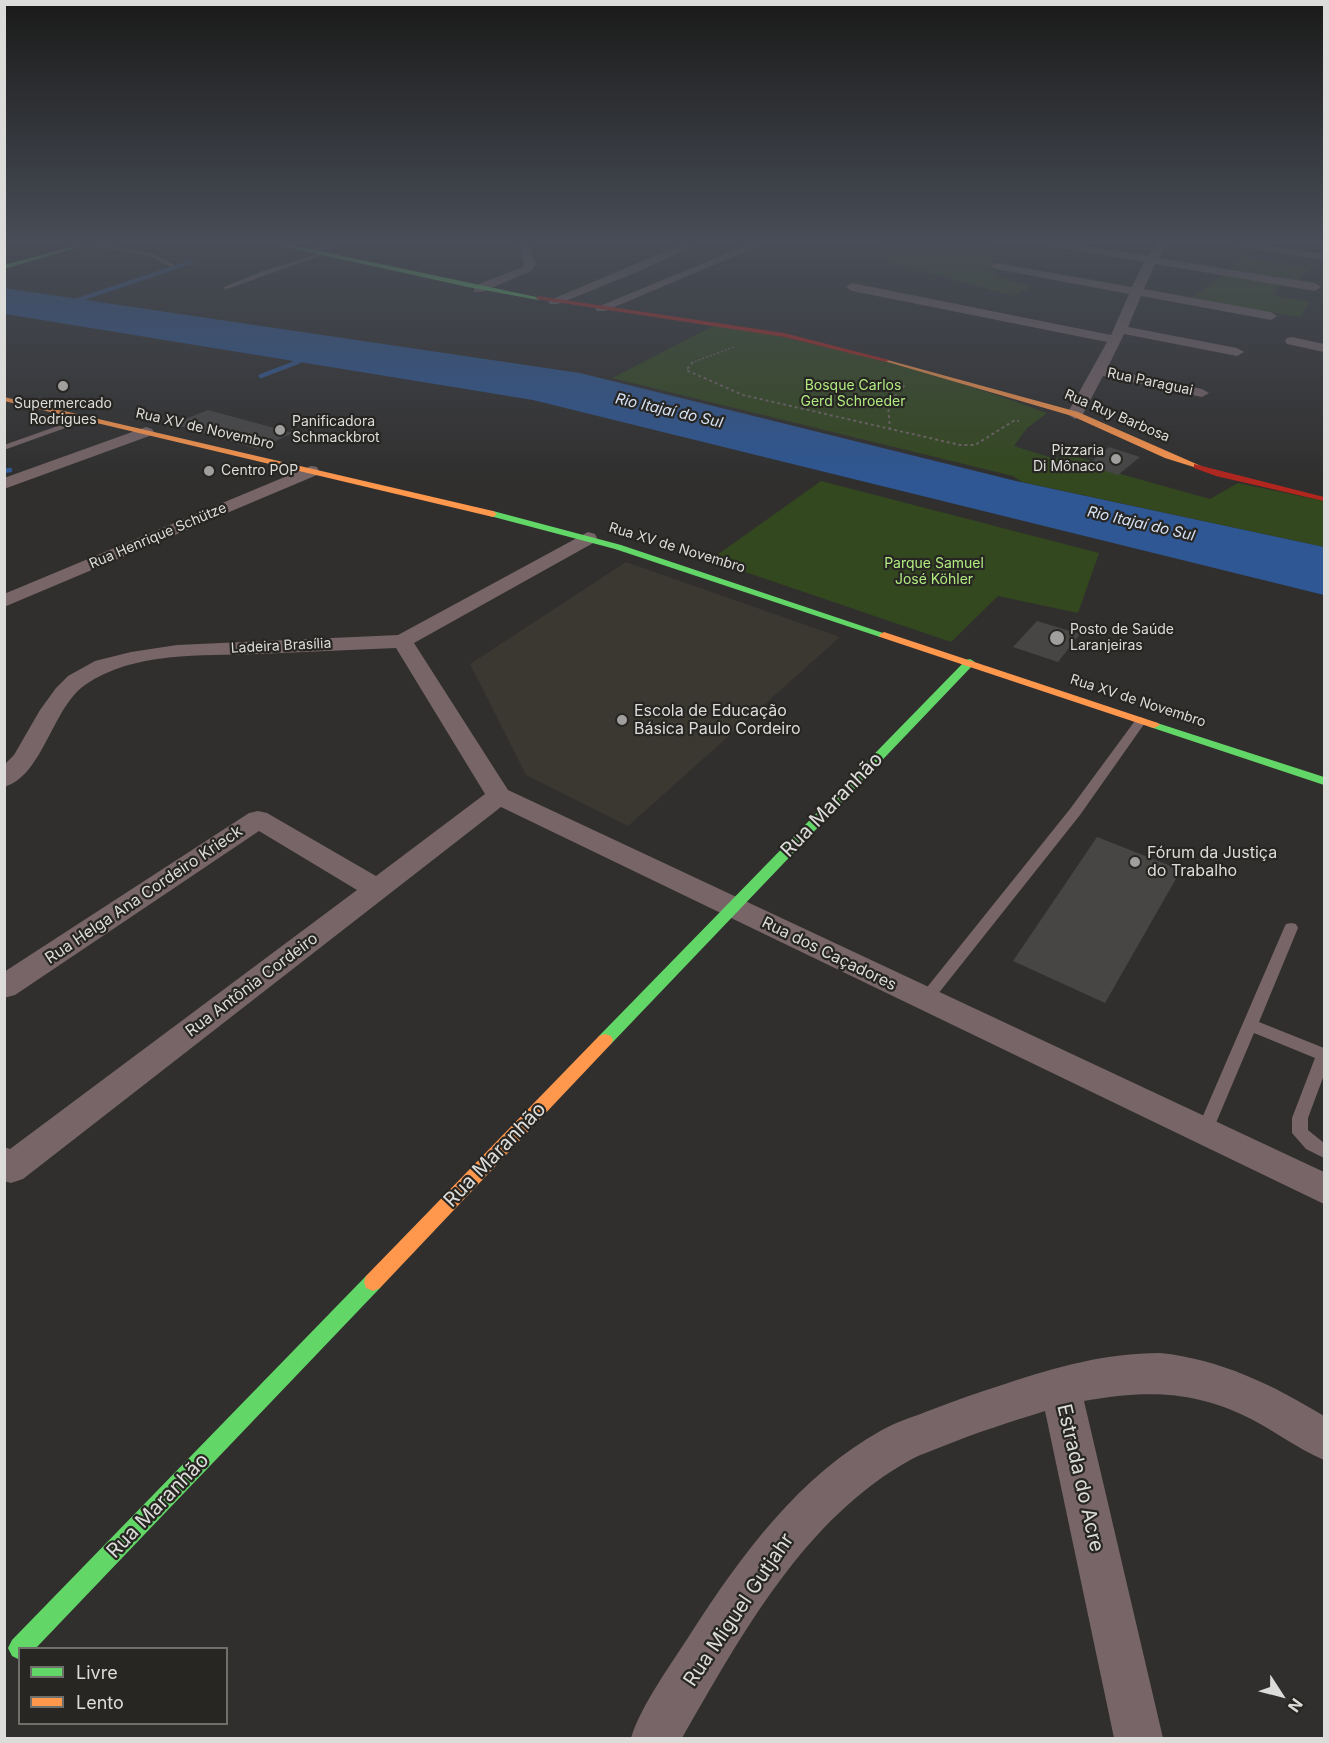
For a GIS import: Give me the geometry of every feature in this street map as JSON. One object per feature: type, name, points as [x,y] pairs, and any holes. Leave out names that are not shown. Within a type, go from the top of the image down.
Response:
[{"type":"main road","name":"Rua Ruy Barbosa","points":[[710,322],[826,344],[906,364],[1075,414],[1193,465],[1250,482],[1324,498]]},
{"type":"main road","name":"Rua XV de Novembro","points":[[4,399],[588,538],[708,574],[1324,781]]},
{"type":"main road","name":"Rua Maranhão","points":[[22,1647],[970,662]]},
{"type":"street","points":[[1052,322],[1237,352]]},
{"type":"street","points":[[1075,414],[1123,322]]},
{"type":"street","points":[[1292,341],[1324,348]]},
{"type":"street","name":"Rua Paraguai","points":[[1098,371],[1202,393]]},
{"type":"street","points":[[4,484],[146,432]]},
{"type":"street","name":"Rua Henrique Schütze","points":[[4,601],[311,471]]},
{"type":"street","name":"Ladeira Brasília","points":[[4,780],[24,759],[51,710],[64,693],[76,681],[103,666],[131,658],[177,651],[402,641],[588,538]]},
{"type":"street","points":[[402,641],[499,796]]},
{"type":"street","name":"Rua Antônia Cordeiro","points":[[4,1162],[11,1168],[499,796]]},
{"type":"street","name":"Rua dos Caçadores","points":[[499,796],[1324,1189]]},
{"type":"street","name":"Rua Helga Ana Cordeiro Krieck","points":[[4,987],[258,819],[377,890]]},
{"type":"street","name":"Estrada do Acre","points":[[1139,1738],[1060,1386],[1108,1377],[1160,1373],[1213,1382],[1274,1408],[1324,1439]]},
{"type":"street","name":"Rua Miguel Gutjahr","points":[[655,1738],[743,1597],[795,1527],[850,1475],[899,1443],[962,1418],[1060,1386]]},
{"type":"street","name":"Rua Maranhão","points":[[4,1665],[18,1651]]},
{"type":"lane","points":[[4,448],[88,418]]},
{"type":"lane","points":[[925,1000],[1075,812],[1142,720]]},
{"type":"lane","points":[[1204,1132],[1291,928]]},
{"type":"lane","points":[[1250,1025],[1324,1055],[1300,1118],[1300,1133],[1324,1151]]},
{"type":"path","points":[[736,347],[692,362],[686,370],[743,395],[944,443],[975,445],[1020,417]]},
{"type":"path","points":[[890,430],[888,404],[900,392],[907,379]]},
{"type":"path","points":[[1015,420],[1023,422]]},
{"type":"shaded area","name":"Escola de Educação Básica Paulo Cordeiro","points":[[626,562],[840,637],[628,826],[526,775],[470,664]]},
{"type":"green space","name":"Bosque Carlos Gerd Schroeder","points":[[717,324],[884,361],[966,385],[1047,413],[1027,428],[1014,446],[1055,459],[1066,454],[1092,461],[1088,465],[1210,499],[1238,483],[1324,501],[1324,547],[1022,482],[1013,476],[612,378]]},
{"type":"green space","name":"Parque Samuel José Köhler","points":[[821,481],[1099,553],[1078,613],[998,596],[951,642],[710,560]]},
{"type":"water","name":"Rio Itajaí do Sul","points":[[56,322],[237,322],[580,373],[1016,481],[1324,547],[1324,595],[533,400]]},
{"type":"building","points":[[208,410],[293,433],[258,449],[173,424]]},
{"type":"building","name":"Pizzaria Di Mônaco","points":[[1109,447],[1140,457],[1118,475],[1087,465]]},
{"type":"building","name":"Posto de Saúde Laranjeiras","points":[[1037,621],[1080,634],[1058,662],[1013,647]]},
{"type":"building","points":[[1097,837],[1181,870],[1105,1003],[1013,961]]},
{"type":"waterway","points":[[294,363],[305,359]]},
{"type":"waterway","points":[[261,376],[298,362]]},
{"type":"waterway","points":[[4,471],[10,470]]},
{"type":"traffic: fast","points":[[493,514],[618,547],[884,635]]},
{"type":"traffic: fast","points":[[605,1040],[970,662]]},
{"type":"traffic: fast","points":[[1154,725],[1324,781]]},
{"type":"traffic: fast","points":[[21,1647],[373,1282]]},
{"type":"traffic: slow","points":[[886,360],[1075,414],[1168,456],[1197,466]]},
{"type":"traffic: slow","points":[[4,399],[493,514]]},
{"type":"traffic: slow","points":[[884,635],[1154,725]]},
{"type":"traffic: slow","points":[[373,1282],[605,1040]]},
{"type":"traffic: jam","points":[[700,322],[784,335],[886,360]]},
{"type":"traffic: jam","points":[[1197,466],[1219,474],[1324,499]]},
{"type":"place","name":"Supermercado Rodrigues","points":[[63,386]]},
{"type":"place","name":"Panificadora Schmackbrot","points":[[280,430]]},
{"type":"place","name":"Pizzaria Di Mônaco","points":[[1116,459]]},
{"type":"place","name":"Centro POP","points":[[209,471]]},
{"type":"place","name":"Posto de Saúde Laranjeiras","points":[[1057,638]]},
{"type":"place","name":"Escola de Educação Básica Paulo Cordeiro","points":[[622,720]]},
{"type":"place","name":"Fórum da Justiça do Trabalho","points":[[1135,862]]}]
